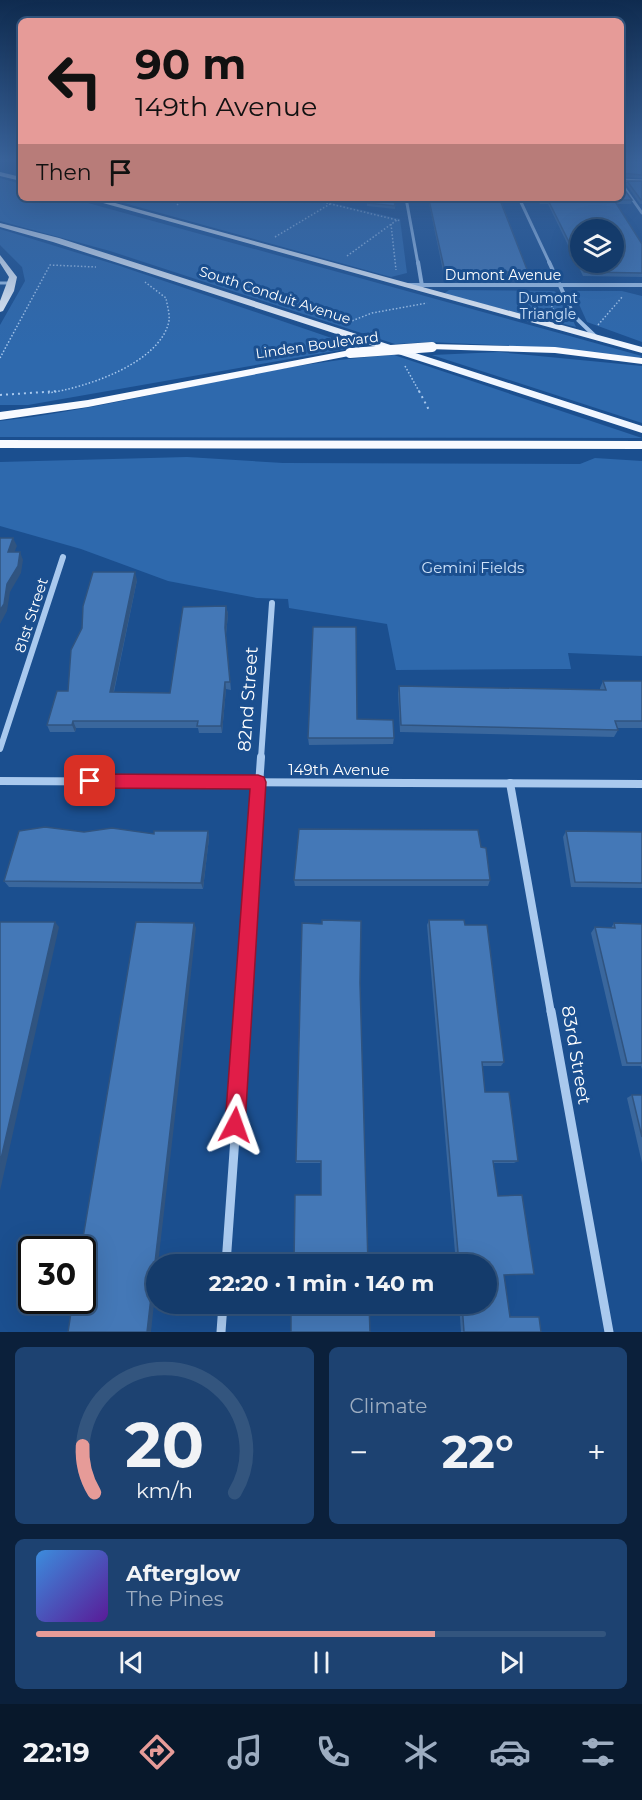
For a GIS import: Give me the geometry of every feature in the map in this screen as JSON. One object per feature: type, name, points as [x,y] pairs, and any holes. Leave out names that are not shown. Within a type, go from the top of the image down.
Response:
[{"type":"highway","name":"Linden Boulevard","points":[[0,416],[80,405],[287,362],[350,353],[432,347],[555,350],[642,361]]},
{"type":"highway","points":[[0,444],[642,445]]},
{"type":"main road","points":[[175,222],[400,285],[423,288],[438,295],[642,350]]},
{"type":"main road","name":"South Conduit Avenue","points":[[0,225],[56,240],[642,430]]},
{"type":"main road","points":[[0,257],[11,271],[12,283],[0,309]]},
{"type":"street","points":[[411,222],[423,288]]},
{"type":"street","points":[[531,222],[574,316],[598,339]]},
{"type":"street","name":"Dumont Avenue","points":[[423,288],[642,285]]},
{"type":"street","name":"81st Street","points":[[0,749],[63,557]]},
{"type":"street","name":"82nd Street","points":[[227,1254],[272,603]]},
{"type":"street","name":"149th Avenue","points":[[0,781],[642,784]]},
{"type":"street","name":"83rd Street","points":[[510,783],[609,1332]]},
{"type":"street","points":[[221,1332],[222,1314]]},
{"type":"lane","points":[[0,283],[12,283]]},
{"type":"path","points":[[273,238],[300,222]]},
{"type":"path","points":[[345,257],[394,222]]},
{"type":"path","points":[[391,224],[396,274]]},
{"type":"path","points":[[0,358],[51,265],[97,267]]},
{"type":"path","points":[[0,395],[64,391],[106,377],[139,360],[162,336],[169,321],[166,298],[139,279]]},
{"type":"path","points":[[592,327],[597,325],[626,292]]},
{"type":"path","points":[[546,293],[556,316]]},
{"type":"path","points":[[335,331],[360,317],[417,306],[438,295]]},
{"type":"path","points":[[401,358],[429,410]]},
{"type":"green space","points":[[4,222],[157,222],[642,356],[639,358],[555,348],[429,342],[395,344],[110,251]]},
{"type":"green space","points":[[193,222],[400,222],[407,273],[391,277]]},
{"type":"green space","points":[[0,229],[120,266],[358,347],[28,405],[0,405],[0,325],[25,281],[22,267],[0,245]]},
{"type":"green space","name":"Dumont Triangle","points":[[449,290],[554,291],[561,295],[576,327],[447,295],[445,293]]},
{"type":"green space","points":[[573,291],[622,291],[642,296],[642,342],[587,322]]},
{"type":"green space","points":[[499,352],[642,366],[642,423],[432,355]]},
{"type":"green space","points":[[394,355],[642,438],[0,437],[0,421],[98,405],[245,375]]},
{"type":"green space","name":"Gemini Fields","points":[[187,457],[283,463],[580,464],[595,458],[642,461],[642,656],[568,653],[571,669],[396,670],[387,624],[289,608],[288,599],[257,598],[168,581],[81,549],[0,526],[0,462]]},
{"type":"building","points":[[434,222],[509,222],[528,272],[445,272]]},
{"type":"building","points":[[559,222],[570,222],[570,244]]},
{"type":"building","points":[[624,222],[628,222],[642,244],[642,273],[624,273]]},
{"type":"building","points":[[0,538],[13,538],[8,552],[20,552],[18,566],[7,584],[4,604],[0,610]]},
{"type":"building","points":[[93,572],[135,572],[110,692],[170,693],[183,607],[226,606],[225,628],[230,682],[225,682],[221,726],[197,726],[198,721],[73,721],[72,725],[47,725],[57,691],[68,691],[71,650],[82,628],[83,606]]},
{"type":"building","points":[[313,627],[356,627],[357,719],[393,720],[394,738],[308,738]]},
{"type":"building","points":[[603,681],[642,681],[642,721],[615,721],[618,730],[401,725],[399,686],[606,690]]},
{"type":"building","points":[[45,827],[84,832],[112,828],[154,834],[154,831],[208,831],[201,883],[4,881],[19,831]]},
{"type":"building","points":[[299,829],[478,830],[481,847],[486,848],[490,880],[294,880]]},
{"type":"building","points":[[566,831],[642,832],[642,883],[575,882]]},
{"type":"building","points":[[322,920],[361,921],[360,983],[368,1254],[294,1254],[295,1195],[321,1195],[321,1161],[296,1161],[302,923],[322,924]]},
{"type":"building","points":[[429,920],[464,920],[465,925],[487,925],[504,1062],[482,1062],[485,1092],[509,1092],[518,1161],[493,1161],[498,1196],[522,1195],[534,1274],[504,1275],[510,1317],[539,1317],[541,1332],[464,1332],[463,1314],[497,1314],[497,1254],[458,1254]]},
{"type":"building","points":[[0,922],[55,922],[0,1163]]},
{"type":"building","points":[[136,922],[194,923],[156,1254],[146,1254],[146,1314],[149,1314],[147,1332],[68,1332],[71,1314],[96,1314],[96,1236],[83,1236]]},
{"type":"building","points":[[614,923],[642,924],[642,1063],[627,1063],[595,927],[615,928]]},
{"type":"building","points":[[632,1095],[642,1095],[642,1137]]},
{"type":"building","points":[[291,1314],[369,1314],[370,1332],[291,1332]]},
{"type":"route","points":[[90,781],[258,782],[235,1125]]}]
